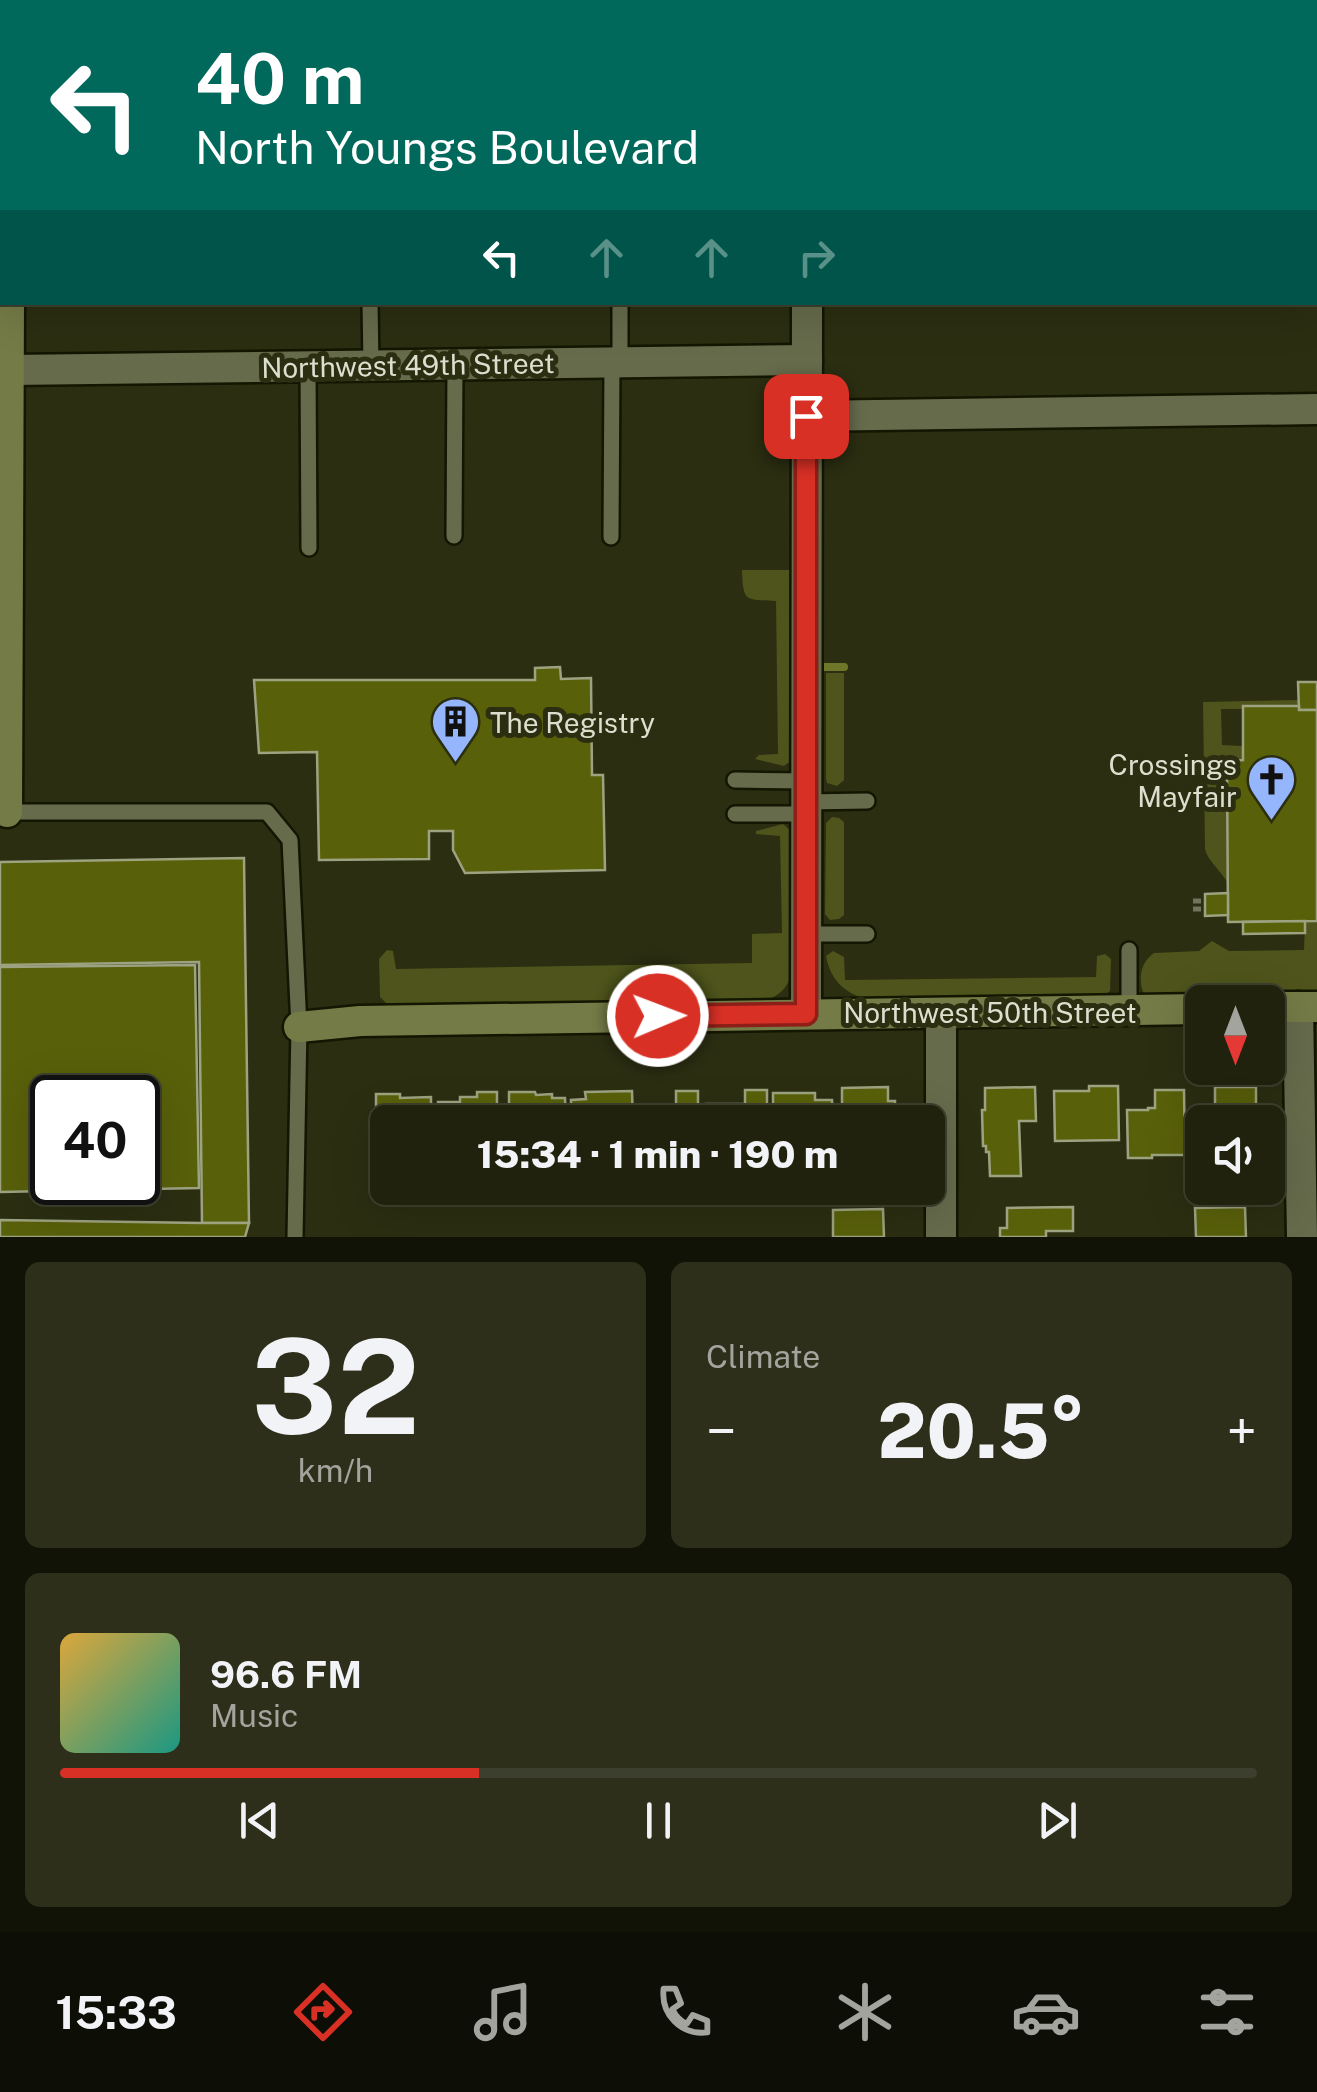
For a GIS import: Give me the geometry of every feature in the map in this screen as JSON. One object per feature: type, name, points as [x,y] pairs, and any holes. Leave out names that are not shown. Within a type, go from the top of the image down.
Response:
[{"type":"street","points":[[4,812],[9,305]]},
{"type":"street","points":[[806,1014],[807,305]]},
{"type":"street","name":"Northwest 49th Street","points":[[10,370],[806,360]]},
{"type":"street","points":[[806,416],[1317,409]]},
{"type":"street","points":[[1294,1007],[1302,1237]]},
{"type":"street","name":"Northwest 50th Street","points":[[298,1027],[360,1021],[1185,1009]]},
{"type":"street","points":[[940,1013],[942,1237]]},
{"type":"lane","points":[[370,305],[370,366]]},
{"type":"lane","points":[[611,537],[620,305]]},
{"type":"lane","points":[[454,364],[454,536]]},
{"type":"lane","points":[[308,366],[309,548]]},
{"type":"lane","points":[[735,780],[806,799],[868,801]]},
{"type":"lane","points":[[735,814],[806,799]]},
{"type":"lane","points":[[4,812],[268,812],[290,840],[298,1027],[295,1237]]},
{"type":"lane","points":[[806,934],[867,934]]},
{"type":"lane","points":[[1129,950],[1129,1011]]},
{"type":"path","points":[[1193,905],[1205,905]]},
{"type":"green space","points":[[742,570],[795,570],[792,760],[784,766],[755,759],[759,755],[778,754],[776,601],[748,598]]},
{"type":"green space","points":[[826,673],[844,673],[844,780],[837,786],[826,779]]},
{"type":"green space","points":[[1298,700],[1299,706],[1221,709],[1222,745],[1243,746],[1243,760],[1227,761],[1228,884],[1205,849],[1203,702]]},
{"type":"green space","points":[[832,817],[844,822],[844,915],[830,920],[825,914],[826,823]]},
{"type":"green space","points":[[783,824],[793,833],[793,964],[786,986],[772,998],[757,1002],[395,1006],[380,997],[379,959],[387,950],[393,951],[396,969],[752,963],[752,934],[782,933],[780,836],[756,831]]},
{"type":"green space","points":[[1305,921],[1317,921],[1317,992],[1285,993],[1285,985],[1185,985],[1185,994],[1143,992],[1142,970],[1154,953],[1199,951],[1212,941],[1229,951],[1304,950]]},
{"type":"green space","points":[[833,951],[844,957],[845,980],[1096,977],[1097,956],[1105,954],[1111,959],[1110,991],[1101,997],[866,999],[845,989],[835,978],[826,956]]},
{"type":"building","name":"The Registry","points":[[560,667],[561,679],[591,678],[592,775],[603,775],[605,870],[465,873],[453,850],[453,831],[429,831],[429,859],[319,860],[317,752],[259,753],[254,680],[535,680],[535,668]]},
{"type":"building","points":[[1298,682],[1317,682],[1317,710],[1299,710]]},
{"type":"building","name":"Crossings Mayfair","points":[[1243,706],[1299,706],[1299,710],[1317,710],[1317,921],[1228,922],[1227,761],[1243,760]]},
{"type":"building","points":[[244,858],[249,1223],[202,1223],[199,962],[0,965],[0,862]]},
{"type":"building","points":[[1228,893],[1228,915],[1205,916],[1205,894]]},
{"type":"building","points":[[1305,921],[1305,933],[1243,934],[1243,922]]},
{"type":"building","points":[[195,965],[199,1188],[160,1189],[160,1075],[30,1075],[30,1191],[0,1192],[0,967]]},
{"type":"building","points":[[1089,1086],[1118,1086],[1119,1140],[1055,1141],[1054,1091],[1089,1091]]},
{"type":"building","points":[[888,1087],[888,1101],[895,1101],[895,1105],[842,1105],[842,1088]]},
{"type":"building","points":[[1035,1087],[1036,1121],[1019,1121],[1021,1176],[990,1176],[989,1152],[983,1146],[985,1088]]},
{"type":"building","points":[[1215,1087],[1256,1087],[1256,1105],[1215,1105]]},
{"type":"building","points":[[745,1090],[767,1090],[767,1105],[706,1105],[706,1104],[745,1104]]},
{"type":"building","points":[[1155,1090],[1184,1090],[1185,1155],[1128,1158],[1127,1110],[1155,1108]]},
{"type":"building","points":[[632,1091],[632,1105],[571,1105],[571,1100],[586,1099],[585,1092]]},
{"type":"building","points":[[676,1091],[698,1091],[698,1105],[676,1105]]},
{"type":"building","points":[[477,1092],[497,1092],[497,1105],[438,1105],[460,1102],[460,1097],[477,1097]]},
{"type":"building","points":[[509,1092],[565,1098],[565,1105],[509,1105]]},
{"type":"building","points":[[773,1093],[815,1093],[815,1100],[832,1100],[832,1105],[773,1105]]},
{"type":"building","points":[[376,1094],[431,1097],[431,1105],[376,1105]]},
{"type":"building","points":[[1073,1207],[1073,1231],[1046,1231],[1046,1237],[1000,1237],[1000,1228],[1007,1228],[1007,1208]]},
{"type":"building","points":[[1245,1207],[1246,1237],[1196,1237],[1195,1208]]},
{"type":"building","points":[[883,1209],[884,1237],[833,1237],[833,1210]]},
{"type":"building","points":[[0,1220],[249,1223],[245,1237],[0,1237]]},
{"type":"waterway","points":[[824,667],[844,667]]},
{"type":"place","name":"The Registry","points":[[455,764]]},
{"type":"place","name":"Crossings Mayfair","points":[[1272,822]]},
{"type":"route","points":[[658,1016],[806,1014],[806,416]]}]
